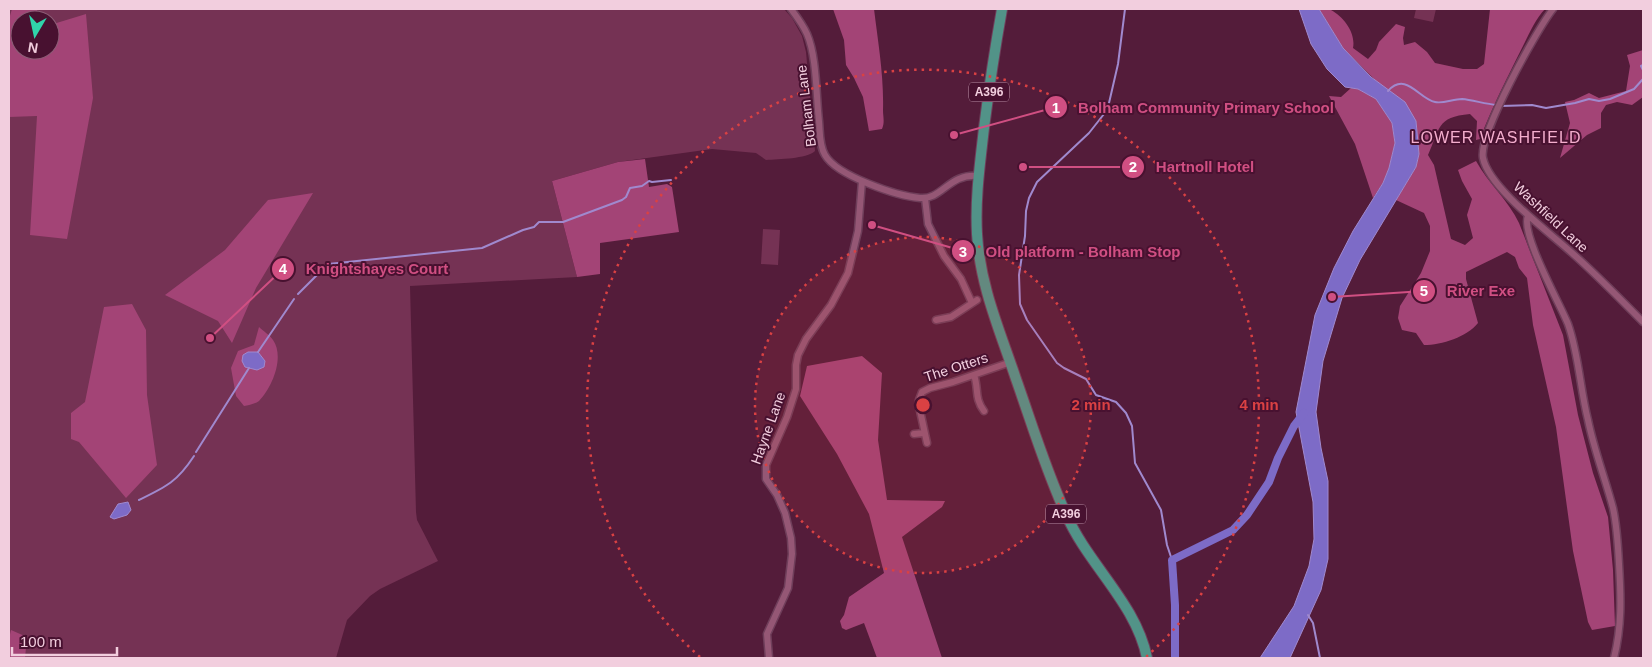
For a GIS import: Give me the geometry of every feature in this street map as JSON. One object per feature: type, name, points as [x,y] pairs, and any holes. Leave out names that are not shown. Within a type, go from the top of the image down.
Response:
[{"type":"main road","name":"A396","points":[[1002,9],[978,176],[977,214],[980,258],[989,301],[1066,514],[1082,546],[1130,614],[1140,633],[1147,658]]},
{"type":"street","name":"Bolham Lane","points":[[791,9],[807,35],[812,52],[820,136],[825,155],[839,168],[862,182],[880,189],[925,198]]},
{"type":"street","name":"Washfield Lane","points":[[1554,9],[1524,56],[1501,101],[1482,148],[1483,160],[1487,169],[1500,186],[1528,216],[1573,253],[1643,322]]},
{"type":"street","points":[[936,320],[954,315],[975,301],[944,256],[928,224],[925,198],[939,192],[950,182],[970,175],[978,176]]},
{"type":"street","name":"Hayne Lane","points":[[769,658],[767,634],[788,588],[792,554],[791,538],[785,513],[777,495],[766,479],[766,465],[787,417],[796,389],[798,355],[806,339],[831,305],[848,273],[858,231],[862,182]]},
{"type":"street","points":[[1528,216],[1527,228],[1534,250],[1568,326],[1575,348],[1596,456],[1613,508],[1618,536],[1621,592],[1620,630],[1614,658]]},
{"type":"street","name":"The Otters","points":[[927,443],[919,400],[922,392],[1010,362]]},
{"type":"street","points":[[974,375],[977,386],[977,398],[984,411]]},
{"type":"street","points":[[914,434],[924,433]]},
{"type":"shaded area","points":[[9,9],[784,9],[792,18],[802,36],[806,52],[815,151],[811,154],[785,159],[766,160],[756,153],[712,149],[618,162],[552,181],[577,277],[410,286],[416,512],[417,520],[438,561],[380,589],[370,596],[347,620],[336,658],[9,658]]},
{"type":"shaded area","points":[[12,9],[38,9],[37,10]]},
{"type":"shaded area","points":[[833,9],[874,9],[883,85],[884,122],[882,129],[869,131],[863,97],[846,65],[844,40]]},
{"type":"shaded area","points":[[1299,9],[1319,9],[1343,48],[1371,77],[1405,102],[1416,121],[1419,154],[1416,167],[1360,260],[1342,298],[1323,361],[1316,412],[1328,481],[1328,559],[1321,590],[1290,658],[1260,658],[1294,606],[1309,566],[1314,539],[1313,502],[1296,412],[1315,315],[1334,268],[1353,231],[1383,183],[1395,143],[1392,123],[1376,99],[1358,89],[1345,87],[1327,69],[1311,44]]},
{"type":"shaded area","points":[[1319,9],[1330,9],[1344,21],[1353,37],[1353,48],[1368,59],[1376,50],[1379,42],[1396,24],[1405,27],[1404,45],[1415,42],[1427,52],[1435,63],[1463,69],[1477,69],[1484,64],[1490,9],[1545,9],[1528,36],[1495,103],[1480,139],[1476,140],[1477,121],[1470,114],[1451,118],[1441,126],[1428,155],[1434,165],[1451,239],[1465,245],[1473,238],[1467,215],[1472,199],[1458,170],[1476,161],[1510,207],[1519,223],[1563,335],[1578,415],[1593,473],[1608,517],[1613,570],[1615,626],[1592,630],[1588,622],[1573,551],[1556,427],[1533,325],[1527,278],[1519,268],[1515,257],[1507,252],[1466,272],[1466,279],[1478,323],[1473,328],[1461,336],[1446,342],[1424,345],[1416,333],[1402,330],[1398,318],[1400,306],[1421,273],[1430,251],[1430,226],[1424,213],[1396,200],[1416,167],[1419,154],[1416,121],[1343,48]]},
{"type":"shaded area","points":[[1416,9],[1436,9],[1433,22],[1414,18]]},
{"type":"shaded area","points":[[86,14],[93,98],[67,239],[30,235],[37,116],[9,117],[10,16],[10,60],[60,60],[60,22]]},
{"type":"shaded area","points":[[1643,50],[1643,97],[1632,105],[1617,102],[1606,105],[1601,113],[1601,128],[1587,135],[1560,158],[1570,123],[1565,102],[1589,93],[1599,98],[1626,91],[1630,66],[1627,55]]},
{"type":"shaded area","points":[[1351,88],[1358,89],[1376,99],[1392,123],[1395,143],[1389,168],[1383,183],[1373,198],[1355,144],[1329,96],[1341,97]]},
{"type":"shaded area","points":[[645,159],[649,187],[667,184],[672,187],[679,232],[600,243],[600,274],[577,277],[552,181],[618,162]]},
{"type":"shaded area","points":[[313,193],[256,288],[232,343],[218,321],[165,295],[225,250],[268,200]]},
{"type":"shaded area","points":[[763,229],[780,230],[778,265],[761,264]]},
{"type":"shaded area","points":[[132,304],[146,330],[147,395],[157,465],[126,498],[79,442],[71,439],[71,413],[85,402],[104,307]]},
{"type":"shaded area","points":[[259,327],[273,340],[278,355],[277,363],[272,380],[264,395],[259,401],[244,406],[236,396],[231,368],[238,351],[254,345]]},
{"type":"shaded area","points":[[248,352],[258,352],[265,361],[264,367],[257,370],[245,367],[242,361],[243,355]]},
{"type":"shaded area","points":[[862,356],[882,373],[878,440],[887,500],[945,501],[942,507],[902,537],[942,658],[877,658],[864,623],[846,630],[842,628],[840,621],[844,615],[849,597],[884,573],[869,514],[837,454],[800,396],[807,366]]},
{"type":"shaded area","points":[[128,502],[131,510],[127,515],[114,519],[110,517],[118,504]]},
{"type":"shaded area","points":[[11,630],[27,637],[25,658],[9,658]]},
{"type":"waterway","points":[[1125,9],[1118,64],[1109,103],[1104,114],[1089,133],[1037,182],[1029,198],[1019,275],[1020,304],[1027,320],[1057,363],[1086,379],[1096,395],[1116,402],[1126,413],[1132,426],[1135,463],[1161,510],[1167,545],[1172,560]]},
{"type":"waterway","points":[[1643,65],[1641,66],[1643,70]]},
{"type":"waterway","points":[[1501,106],[1532,105],[1546,108],[1589,99],[1599,101],[1610,99],[1634,89],[1643,79]]},
{"type":"waterway","points":[[1388,91],[1401,84],[1407,85],[1435,102],[1462,99],[1497,105]]},
{"type":"waterway","points":[[298,294],[328,264],[482,248],[534,227],[539,222],[563,222],[622,200],[626,197],[630,188],[642,186],[649,181],[671,180]]},
{"type":"waterway","points":[[258,352],[294,299]]},
{"type":"waterway","points":[[196,452],[249,368]]},
{"type":"waterway","points":[[1175,658],[1175,605],[1172,560],[1233,530],[1247,515],[1269,482],[1278,458],[1294,426],[1304,413]]},
{"type":"waterway","points":[[139,500],[170,483],[182,472],[194,456]]},
{"type":"waterway","points":[[1308,615],[1313,623],[1320,658]]},
{"type":"place","name":"Bolham Community Primary School","points":[[954,135]]},
{"type":"place","name":"Hartnoll Hotel","points":[[1023,167]]},
{"type":"place","name":"Old platform - Bolham Stop","points":[[872,225]]},
{"type":"place","name":"River Exe","points":[[1332,297]]},
{"type":"place","name":"Knightshayes Court","points":[[210,338]]},
{"type":"district","name":"LOWER WASHFIELD","points":[[1496,137]]}]
